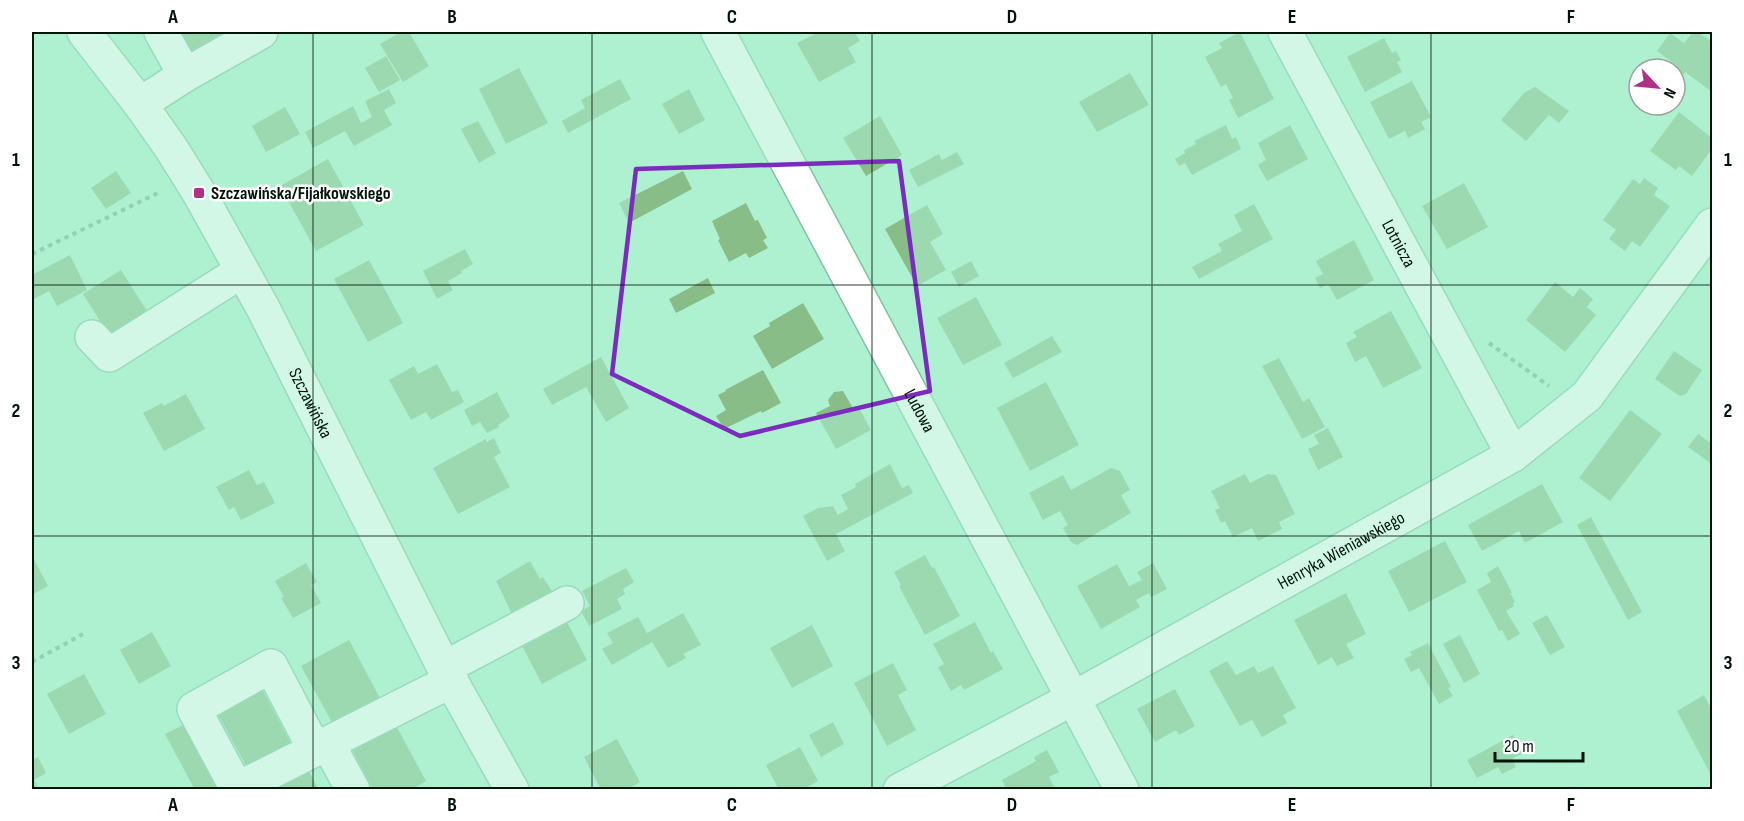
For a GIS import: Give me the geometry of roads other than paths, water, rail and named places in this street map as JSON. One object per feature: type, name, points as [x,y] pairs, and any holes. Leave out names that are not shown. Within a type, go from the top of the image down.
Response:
[{"type":"street","name":"Szczawińska","points":[[84,32],[140,104],[199,193],[269,320],[448,674],[512,789]]},
{"type":"street","points":[[161,32],[185,75]]},
{"type":"street","points":[[140,104],[185,75],[261,32]]},
{"type":"street","name":"Ludowa","points":[[718,32],[1122,789]]},
{"type":"street","name":"Lotnicza","points":[[1285,32],[1513,455]]},
{"type":"street","name":"Henryka Wieniawskiego","points":[[900,789],[1074,698],[1513,455],[1587,396],[1713,225]]},
{"type":"street","points":[[92,337],[109,355],[242,271]]},
{"type":"street","points":[[353,789],[322,747],[567,603]]},
{"type":"place","name":"Szczawińska/Fijałkowskiego","points":[[199,193]]}]
